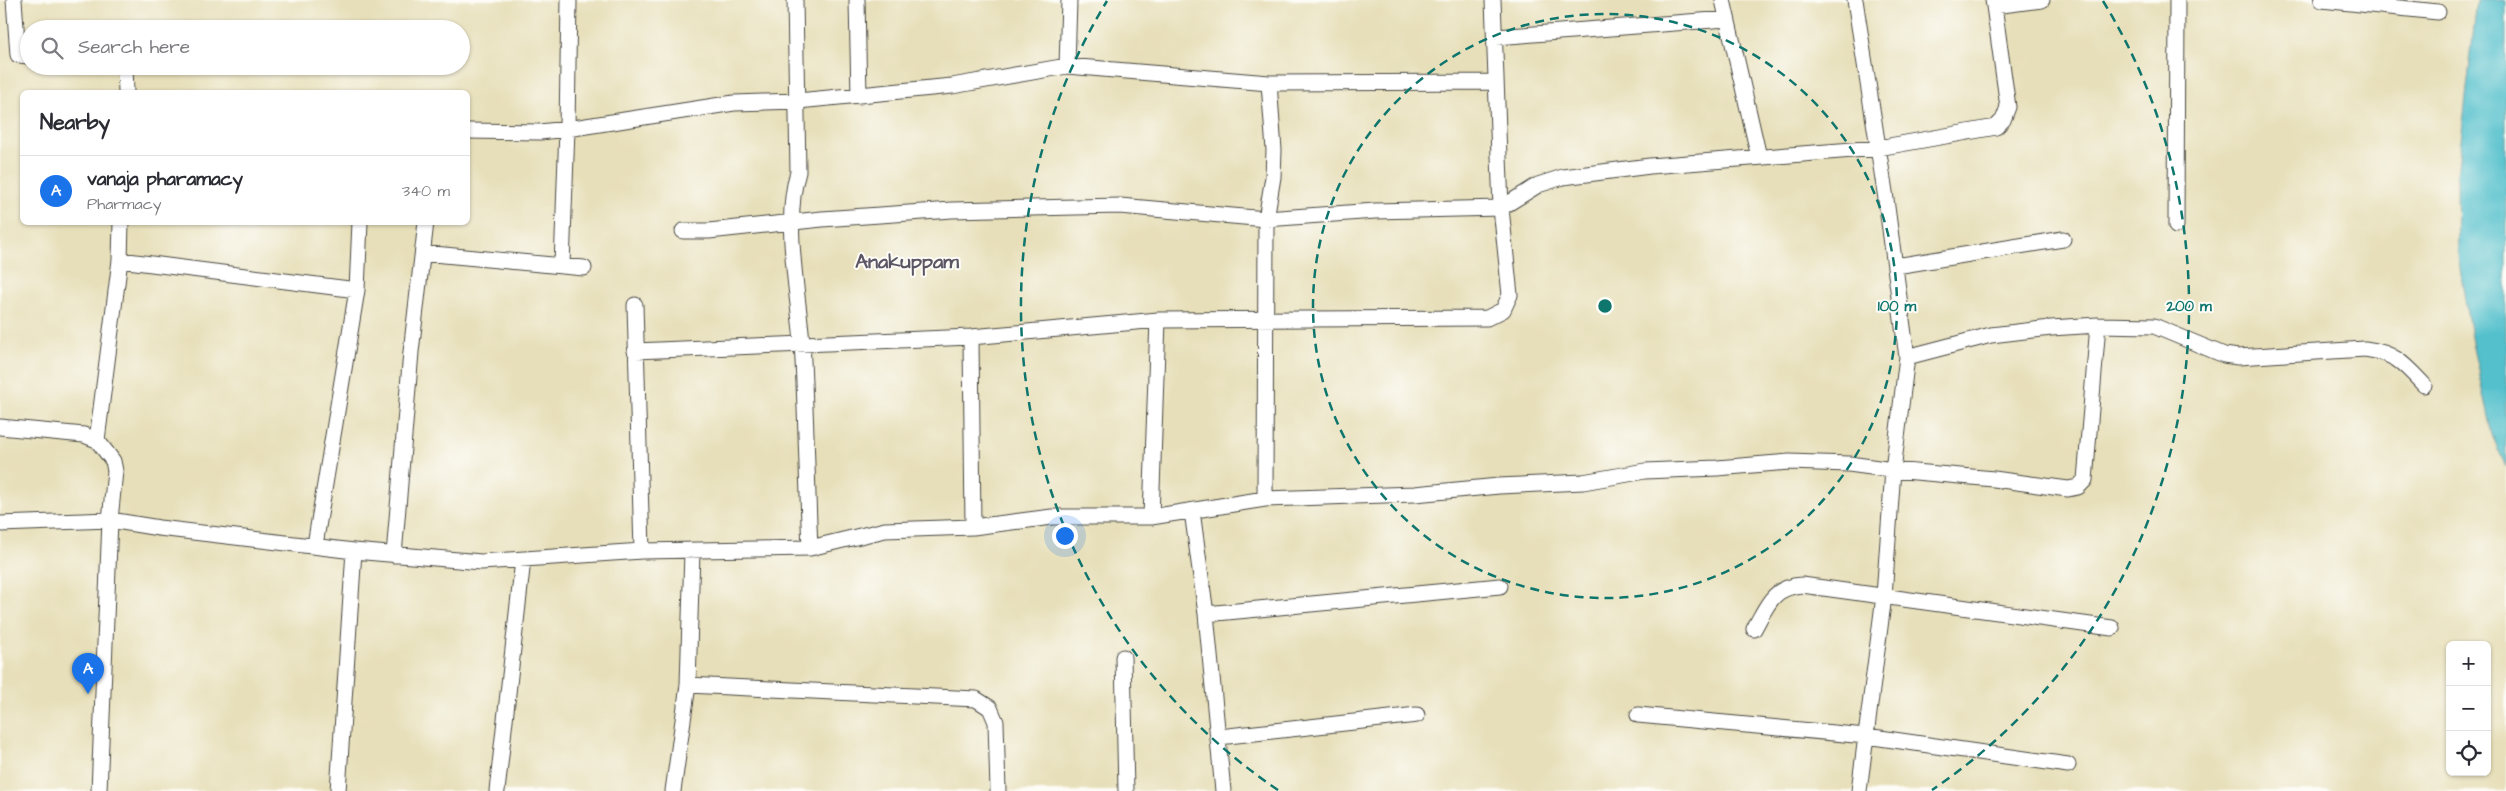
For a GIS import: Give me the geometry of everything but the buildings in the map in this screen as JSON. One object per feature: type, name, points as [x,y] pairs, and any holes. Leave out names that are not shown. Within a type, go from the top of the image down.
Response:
[{"type":"street","points":[[14,0],[18,55],[20,55]]},
{"type":"street","points":[[562,265],[569,0]]},
{"type":"street","points":[[795,0],[798,172],[793,188],[792,223],[802,344],[810,548]]},
{"type":"street","points":[[857,0],[859,96]]},
{"type":"street","points":[[1067,66],[1069,0]]},
{"type":"street","points":[[635,351],[971,337],[1158,320],[1487,318],[1504,310],[1510,295],[1501,208],[1496,37],[1493,0]]},
{"type":"street","points":[[1723,0],[1758,158]]},
{"type":"street","points":[[1855,0],[1896,266],[1907,357],[1894,470],[1884,596],[1859,791]]},
{"type":"street","points":[[683,231],[709,231],[822,219],[952,210],[1120,206],[1266,219],[1375,211],[1501,208],[1538,185],[1563,177],[1650,166],[1878,148],[1996,127],[2003,120],[2008,107],[1994,3],[2042,0]]},
{"type":"street","points":[[2176,226],[2177,0]]},
{"type":"street","points":[[2322,0],[2438,12]]},
{"type":"street","points":[[1496,37],[1726,19]]},
{"type":"street","points":[[470,131],[540,132],[734,102],[798,101],[952,86],[1067,66],[1269,83],[1496,82]]},
{"type":"street","points":[[126,75],[126,90]]},
{"type":"street","points":[[1265,500],[1266,219],[1273,177],[1274,150],[1269,83]]},
{"type":"street","points":[[97,440],[120,260],[122,225]]},
{"type":"street","points":[[314,545],[357,290],[360,225]]},
{"type":"street","points":[[394,555],[411,352],[426,225]]},
{"type":"street","points":[[1896,266],[2063,239]]},
{"type":"street","points":[[424,253],[584,268]]},
{"type":"street","points":[[120,260],[357,290]]},
{"type":"street","points":[[635,305],[642,551]]},
{"type":"street","points":[[1151,517],[1158,320]]},
{"type":"street","points":[[1907,357],[1991,335],[2098,325],[2154,326],[2224,355],[2378,351],[2400,360],[2424,386]]},
{"type":"street","points":[[0,524],[110,520],[159,528],[354,551],[481,562],[642,551],[810,548],[885,530],[973,527],[1052,517],[1151,517],[1265,500],[1415,494],[1499,486],[1583,482],[1645,471],[1789,462],[1850,464],[1994,479],[2068,489],[2078,486],[2085,480],[2098,325]]},
{"type":"street","points":[[971,337],[973,527]]},
{"type":"street","points":[[0,427],[84,436],[97,440],[113,460],[115,471],[110,520],[99,791]]},
{"type":"street","points":[[1192,511],[1206,614],[1223,791]]},
{"type":"street","points":[[338,791],[354,551]]},
{"type":"street","points":[[673,791],[688,685],[692,551]]},
{"type":"street","points":[[497,791],[523,560]]},
{"type":"street","points":[[1754,629],[1772,597],[1787,586],[1802,585],[2112,628]]},
{"type":"street","points":[[1206,614],[1500,586]]},
{"type":"street","points":[[1123,657],[1126,791]]},
{"type":"street","points":[[688,685],[976,700],[990,708],[996,722],[998,791]]},
{"type":"street","points":[[1219,737],[1417,715]]},
{"type":"street","points":[[1638,715],[1866,736],[2068,765]]},
{"type":"water","points":[[2477,0],[2506,0],[2506,467],[2492,435],[2472,343],[2458,256],[2457,176]]},
{"type":"place","name":"vanaja pharamacy","points":[[88,694]]},
{"type":"district","name":"Anakuppam","points":[[907,261]]}]
